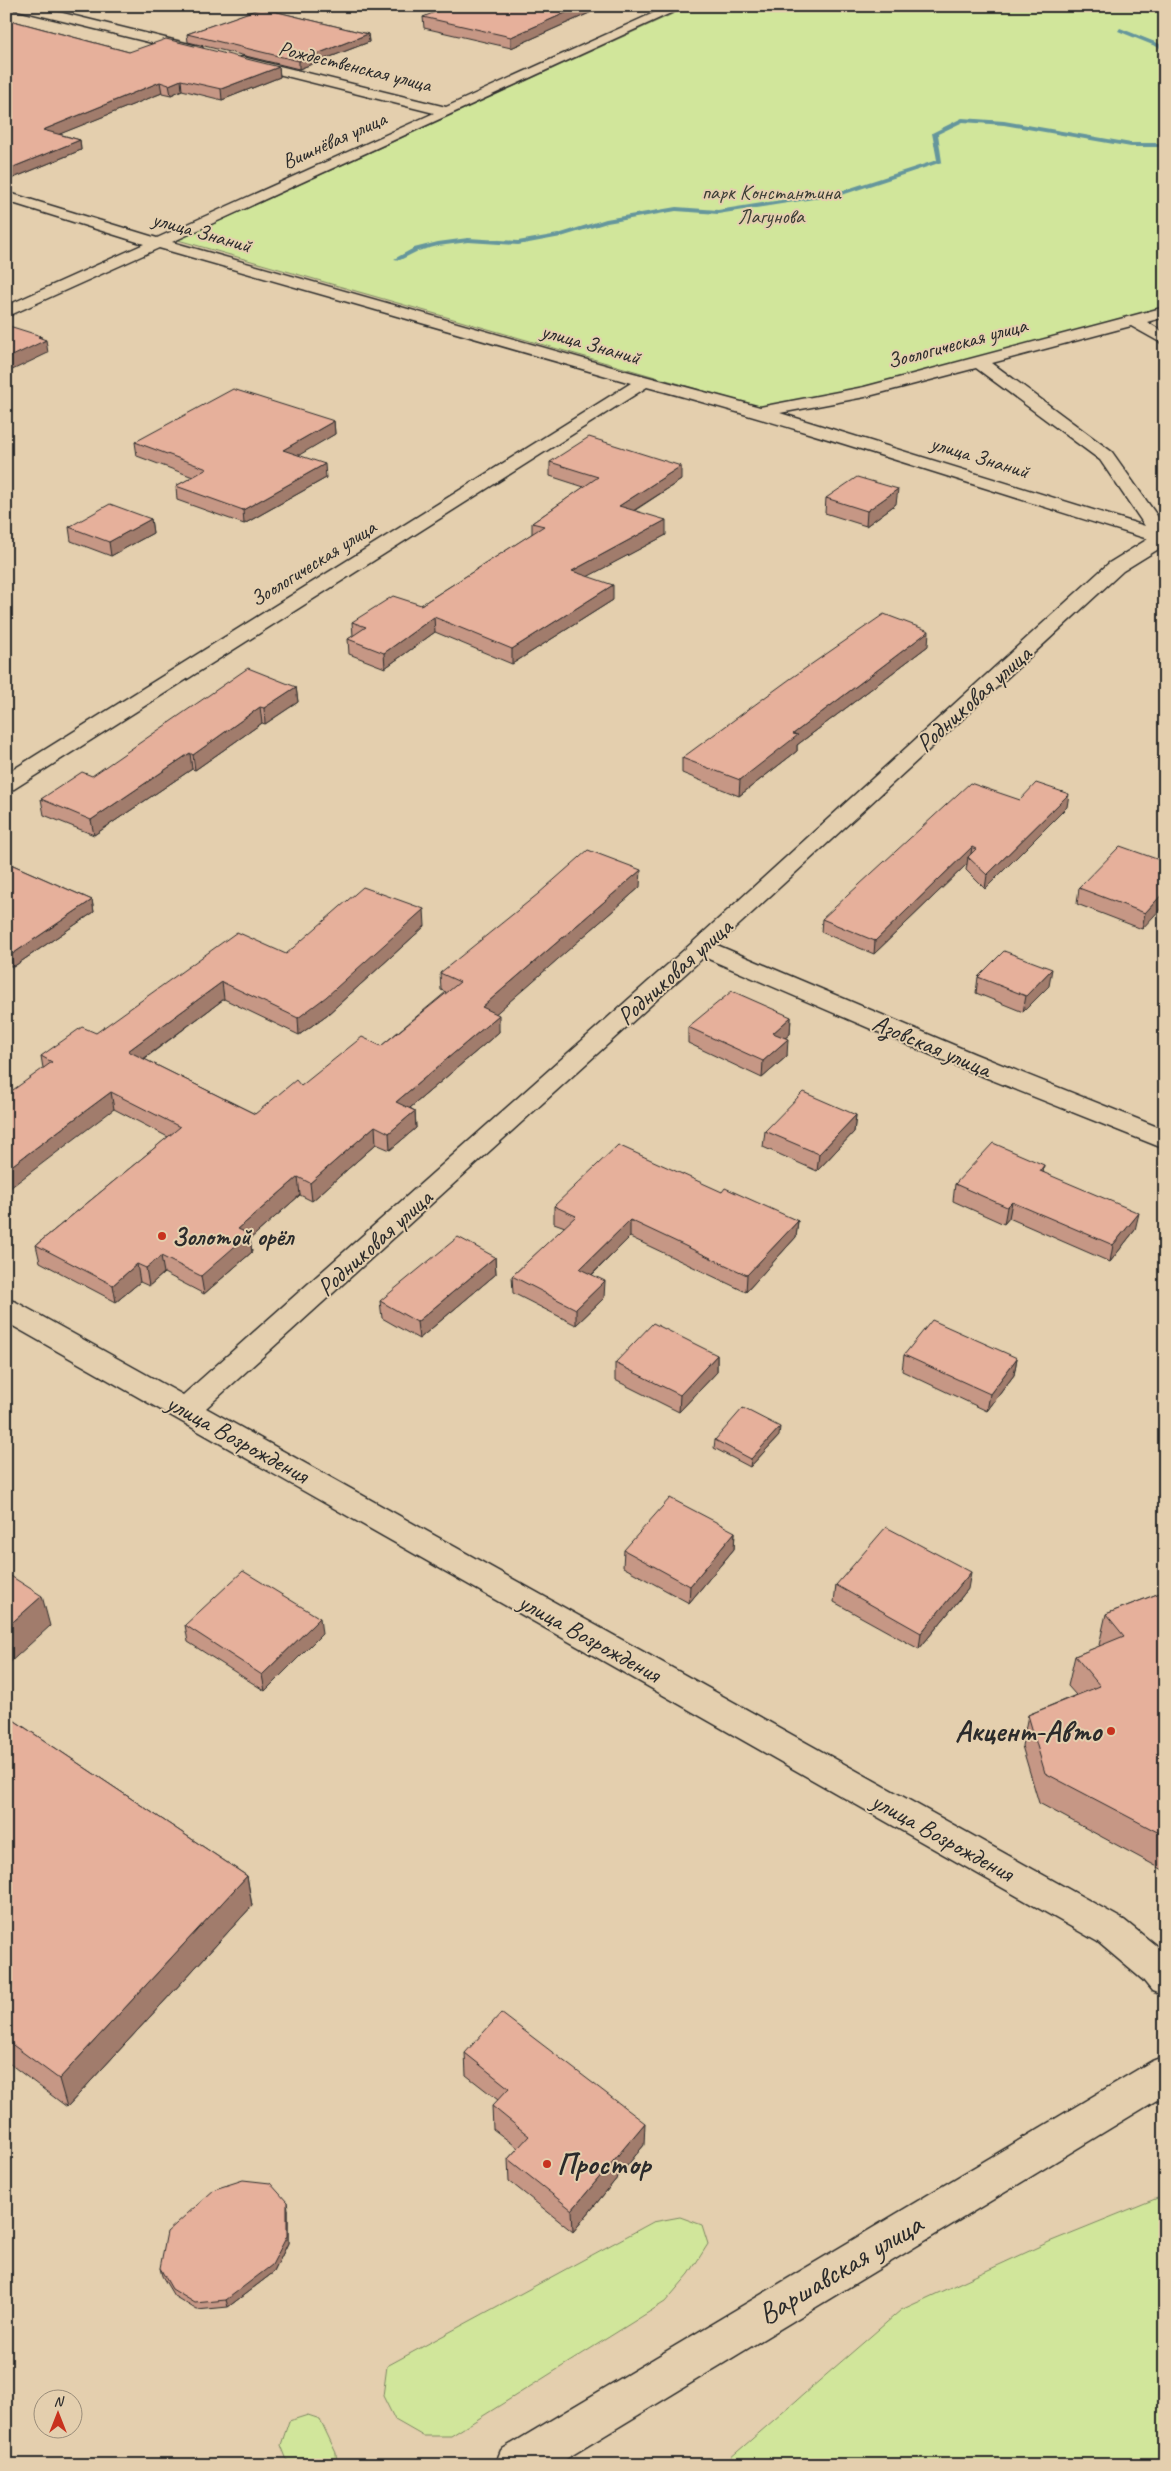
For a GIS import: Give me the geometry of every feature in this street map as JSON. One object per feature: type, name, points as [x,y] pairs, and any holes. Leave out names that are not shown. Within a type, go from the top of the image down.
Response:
[{"type":"street","points":[[18,6],[210,53]]},
{"type":"street","name":"Вишнёвая улица","points":[[6,312],[680,6]]},
{"type":"street","name":"Рождественская улица","points":[[229,58],[448,112]]},
{"type":"street","name":"улица Знаний","points":[[6,196],[157,243],[644,382],[760,412],[837,438],[1164,538]]},
{"type":"street","name":"Зоологическая улица","points":[[760,412],[865,392],[1165,312]]},
{"type":"street","points":[[1132,320],[1165,340]]},
{"type":"street","points":[[979,362],[1106,456],[1164,538]]},
{"type":"street","name":"Зоологическая улица","points":[[6,784],[644,382]]},
{"type":"street","name":"Родниковая улица","points":[[186,1409],[234,1368],[701,947],[1116,567],[1164,538]]},
{"type":"street","name":"Азовская улица","points":[[701,947],[966,1060],[1165,1140]]},
{"type":"street","name":"улица Возрождения","points":[[6,1310],[186,1409],[1111,1931],[1156,1968],[1165,1979]]},
{"type":"street","name":"Варшавская улица","points":[[516,2465],[1165,2074]]},
{"type":"green space","name":"парк Константина Лагунова","points":[[690,6],[1150,6],[1165,13],[1165,309],[834,394],[760,407],[178,240]]},
{"type":"green space","points":[[1165,2195],[1165,2465],[722,2465],[901,2310],[1049,2242]]},
{"type":"green space","points":[[680,2217],[702,2225],[708,2244],[689,2274],[665,2302],[451,2436],[423,2436],[395,2420],[383,2396],[387,2366],[653,2222]]},
{"type":"green space","points":[[308,2415],[320,2419],[336,2453],[337,2465],[289,2465],[281,2445],[289,2421]]},
{"type":"building","points":[[450,6],[581,6],[511,37],[423,17]]},
{"type":"building","points":[[261,8],[368,34],[299,61],[187,34]]},
{"type":"building","points":[[6,19],[129,52],[166,39],[279,67],[221,89],[181,80],[169,85],[160,82],[43,130],[80,140],[6,170]]},
{"type":"building","points":[[6,325],[41,336],[38,337],[46,340],[6,359]]},
{"type":"building","points":[[233,389],[334,421],[283,450],[325,464],[243,510],[176,486],[207,469],[135,442]]},
{"type":"building","points":[[589,437],[681,466],[619,506],[666,520],[572,571],[613,585],[512,649],[434,617],[384,653],[348,639],[366,627],[352,622],[393,596],[421,605],[544,526],[532,523],[598,477],[550,462]]},
{"type":"building","points":[[857,477],[898,489],[867,511],[826,498]]},
{"type":"building","points":[[110,504],[151,519],[109,542],[69,527]]},
{"type":"building","points":[[884,614],[929,631],[793,734],[798,735],[740,780],[682,758],[790,679]]},
{"type":"building","points":[[248,668],[296,687],[264,708],[260,707],[193,755],[190,753],[91,820],[41,799],[82,772],[92,776]]},
{"type":"building","points":[[970,783],[1020,800],[1036,783],[1069,794],[987,875],[968,857],[976,849],[972,847],[875,941],[822,919]]},
{"type":"building","points":[[1120,846],[1165,862],[1165,891],[1145,913],[1079,888]]},
{"type":"building","points":[[588,850],[641,870],[482,1007],[499,1015],[396,1102],[415,1111],[389,1133],[375,1126],[310,1183],[298,1177],[238,1229],[249,1234],[201,1276],[161,1256],[146,1268],[137,1264],[113,1285],[36,1245],[180,1127],[111,1092],[6,1170],[6,1095],[52,1062],[41,1056],[82,1027],[96,1033],[237,932],[286,954],[363,887],[424,909],[326,997],[298,1018],[222,982],[128,1051],[255,1114],[296,1080],[301,1086],[362,1037],[381,1046],[460,982],[440,973],[538,894]]},
{"type":"building","points":[[6,862],[92,900],[11,955],[6,953]]},
{"type":"building","points":[[1004,951],[1052,969],[1026,996],[978,977]]},
{"type":"building","points":[[732,991],[791,1017],[773,1033],[788,1039],[763,1061],[688,1027]]},
{"type":"building","points":[[803,1092],[856,1115],[819,1154],[765,1131]]},
{"type":"building","points":[[993,1143],[1044,1165],[1040,1171],[1139,1213],[1113,1245],[1012,1202],[1007,1207],[955,1184]]},
{"type":"building","points":[[618,1145],[722,1192],[725,1188],[798,1221],[747,1275],[630,1220],[580,1269],[605,1281],[576,1309],[512,1276],[576,1216],[554,1206]]},
{"type":"building","points":[[458,1237],[495,1257],[417,1322],[380,1301]]},
{"type":"building","points":[[932,1320],[1017,1358],[990,1394],[904,1355]]},
{"type":"building","points":[[653,1323],[717,1355],[680,1395],[615,1363]]},
{"type":"building","points":[[743,1408],[780,1427],[751,1459],[715,1440]]},
{"type":"building","points":[[670,1498],[735,1532],[690,1586],[624,1550]]},
{"type":"building","points":[[886,1527],[971,1572],[921,1633],[836,1585]]},
{"type":"building","points":[[243,1571],[320,1618],[262,1675],[185,1625]]},
{"type":"building","points":[[6,1573],[42,1596],[6,1628]]},
{"type":"building","name":"Акцент-Авто","points":[[1165,1591],[1165,1836],[1045,1773],[1028,1715],[1100,1686],[1075,1656],[1124,1636],[1106,1614]]},
{"type":"building","points":[[6,1715],[247,1876],[59,2079],[6,2040]]},
{"type":"building","points":[[501,2013],[645,2123],[572,2210],[508,2159],[529,2136],[492,2106],[509,2088],[465,2053]]},
{"type":"building","points":[[243,2180],[270,2183],[287,2202],[287,2236],[272,2265],[226,2300],[195,2303],[172,2289],[160,2268],[167,2232],[215,2189]]},
{"type":"waterway","points":[[1120,30],[1165,48]]},
{"type":"waterway","points":[[398,259],[416,249],[438,244],[468,240],[518,243],[559,236],[606,221],[676,209],[718,212],[845,192],[940,161],[935,133],[962,120],[1004,123],[1076,137],[1131,145],[1165,145]]},
{"type":"place","name":"Золотой орёл","points":[[162,1236]]},
{"type":"place","name":"Акцент-Авто","points":[[1111,1731]]},
{"type":"place","name":"Простор","points":[[547,2164]]}]
